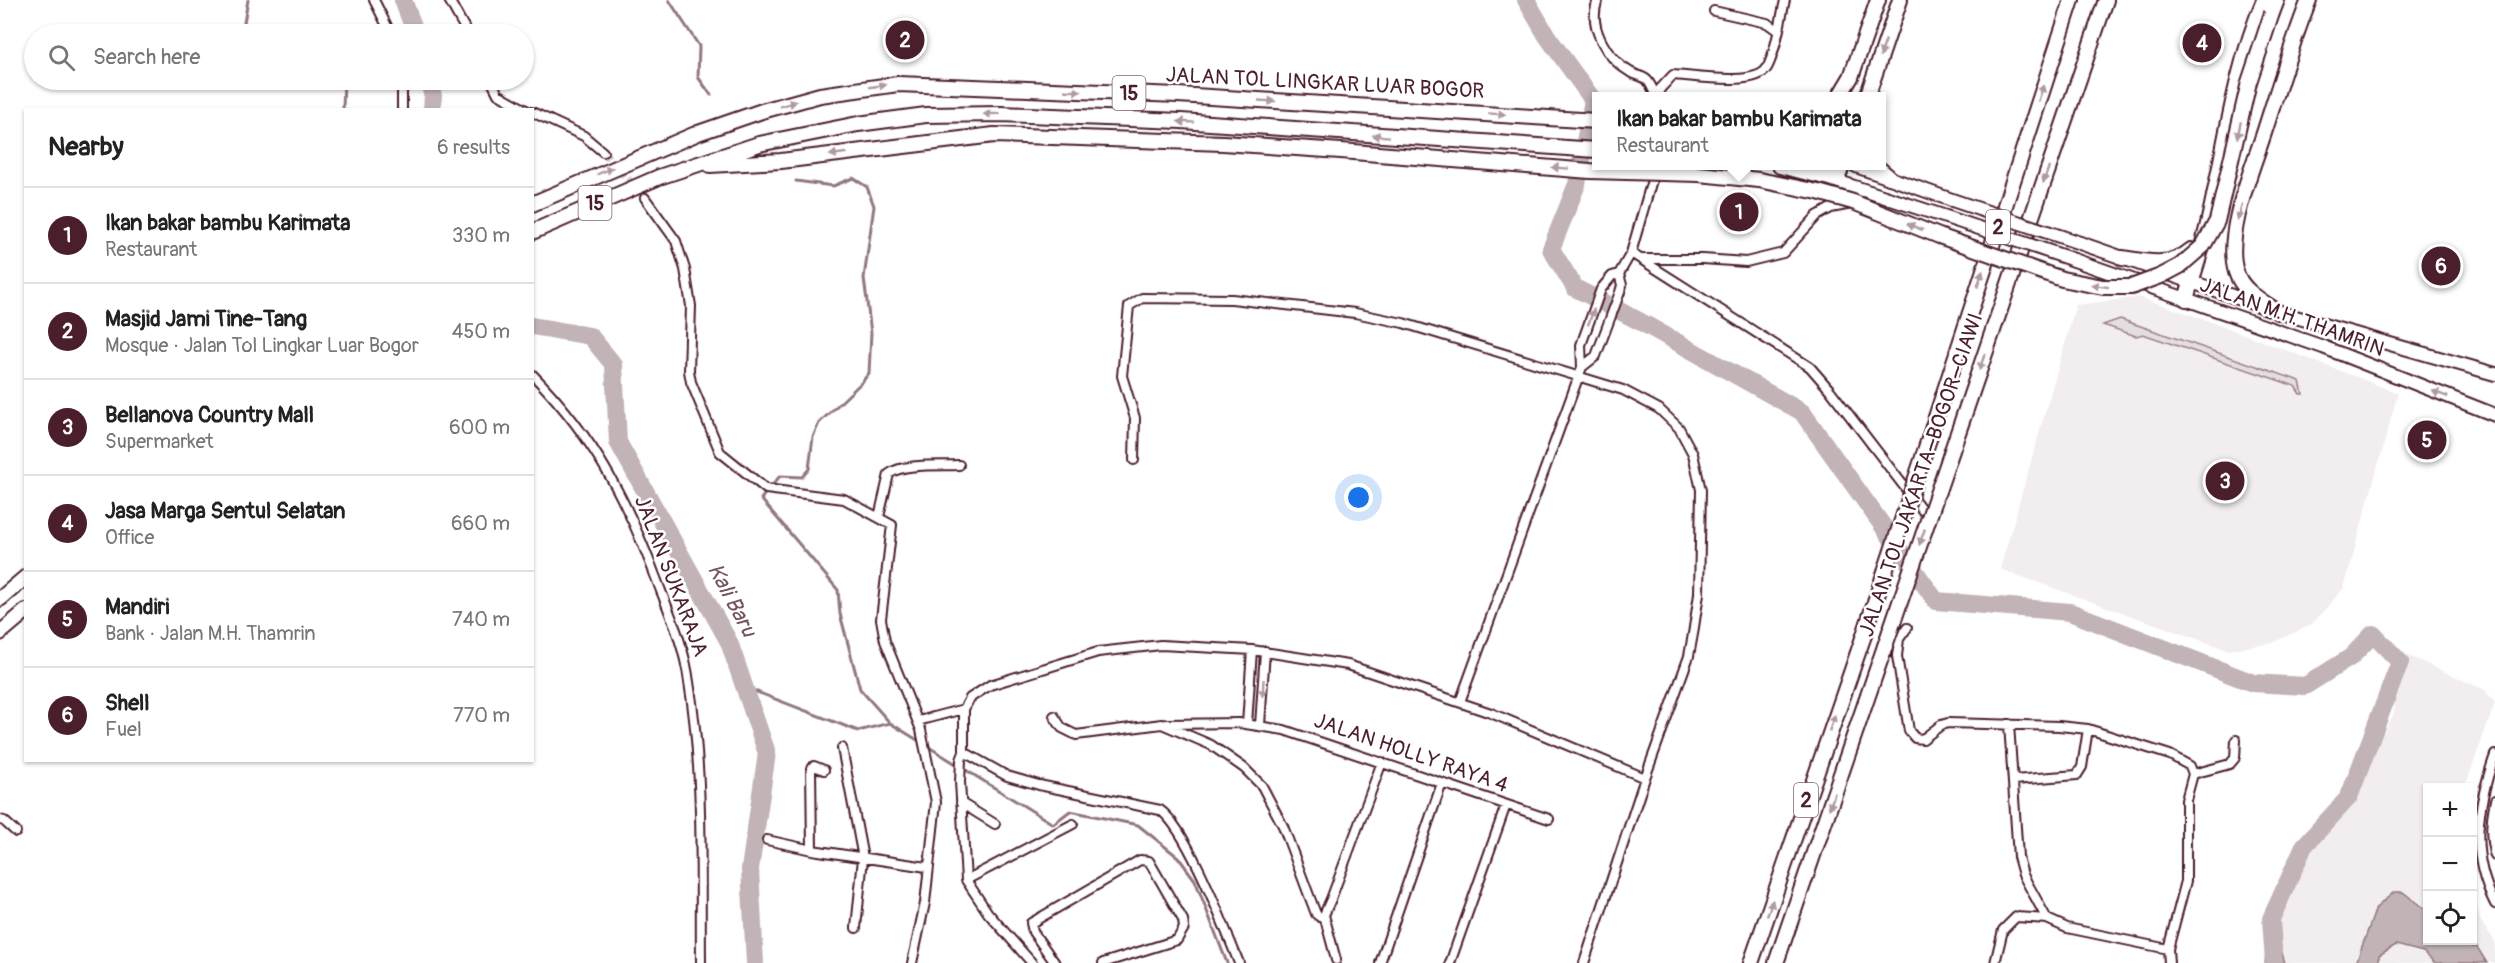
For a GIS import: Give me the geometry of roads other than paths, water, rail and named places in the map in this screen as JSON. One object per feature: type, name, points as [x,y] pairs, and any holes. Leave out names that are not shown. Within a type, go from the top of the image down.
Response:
[{"type":"highway","points":[[1850,92],[1878,0]]},
{"type":"highway","points":[[1868,92],[1900,0]]},
{"type":"highway","name":"JALAN TOL JAKARTA–BOGOR–CIAWI","points":[[1751,963],[1863,638],[2072,0]]},
{"type":"highway","name":"JALAN TOL JAKARTA–BOGOR–CIAWI","points":[[1776,963],[2106,0]]},
{"type":"highway","points":[[2186,299],[2206,229],[2229,117],[2256,20],[2264,0]]},
{"type":"highway","points":[[2278,312],[2253,296],[2238,279],[2233,247],[2238,215],[2295,36],[2309,0]]},
{"type":"highway","points":[[691,166],[781,161],[994,135],[1223,143],[1590,171],[1699,174],[1759,180],[1818,192],[1853,202],[1939,236],[2062,279],[2103,287],[2131,287],[2181,266],[2203,246],[2217,221],[2249,82],[2275,7]]},
{"type":"highway","points":[[1841,92],[1851,76],[1870,25]]},
{"type":"highway","name":"JALAN TOL LINGKAR LUAR BOGOR","points":[[534,203],[698,133],[754,114],[820,95],[898,84],[1161,95],[1592,121]]},
{"type":"highway","name":"15","points":[[534,231],[611,196],[759,144],[858,124],[926,115],[1000,114],[1181,121],[1592,150]]},
{"type":"highway","points":[[1808,170],[1830,174]]},
{"type":"highway","points":[[1881,170],[1889,177]]},
{"type":"highway","points":[[2122,258],[2161,264],[2172,261],[2190,251],[2206,229]]},
{"type":"highway","points":[[0,598],[24,579]]},
{"type":"highway","points":[[0,633],[24,613]]},
{"type":"main road","name":"JALAN M.H. THAMRIN","points":[[1870,170],[2278,312],[2495,374]]},
{"type":"main road","name":"JALAN M.H. THAMRIN","points":[[1830,174],[1862,188],[2323,347],[2495,415]]},
{"type":"street","points":[[374,0],[386,24]]},
{"type":"street","points":[[449,0],[462,24]]},
{"type":"street","points":[[1598,0],[1594,8],[1597,33],[1611,55],[1629,72],[1647,79],[1655,92]]},
{"type":"street","points":[[1659,92],[1672,75],[1727,79],[1756,77],[1767,69],[1785,0]]},
{"type":"street","points":[[1714,11],[1767,23],[1778,31]]},
{"type":"street","points":[[402,90],[402,108]]},
{"type":"street","points":[[496,90],[498,94],[522,108]]},
{"type":"street","points":[[534,113],[584,136],[603,152]]},
{"type":"street","points":[[1460,702],[1582,367],[1581,345],[1601,289],[1612,276],[1619,274],[1631,253],[1655,170]]},
{"type":"street","points":[[1642,259],[1746,262],[1783,253],[1817,216],[1831,208],[1852,204],[1862,188]]},
{"type":"street","points":[[645,198],[676,241],[685,269],[691,306],[689,371],[691,382],[720,452],[731,463],[770,490],[844,500],[892,525],[881,619],[885,641],[921,730],[936,802],[927,867],[925,903],[912,963]]},
{"type":"street","points":[[1631,253],[1810,367],[1926,515],[1936,519]]},
{"type":"street","points":[[1582,367],[1596,356],[1622,285],[1619,274]]},
{"type":"street","points":[[1134,460],[1135,418],[1122,376],[1129,306],[1142,298],[1232,299],[1355,313],[1403,323],[1623,390],[1659,409],[1679,428],[1693,454],[1701,490],[1699,594],[1694,634],[1689,656],[1645,778],[1584,963]]},
{"type":"street","name":"JALAN SUKARAJA","points":[[534,376],[554,396],[598,454],[617,487],[638,528],[684,654],[691,692],[698,789],[701,963]]},
{"type":"street","points":[[879,517],[889,474],[892,471],[902,468],[959,465]]},
{"type":"street","points":[[1907,628],[1899,639],[1898,656],[1909,731],[1915,738],[1923,739],[1941,725],[1948,723],[2088,729],[2170,754],[2190,766],[2193,774],[2186,800],[2186,881],[2168,949],[2169,963]]},
{"type":"street","points":[[1032,963],[988,913],[966,880],[960,782],[964,752],[964,709],[970,698],[990,685],[1098,652],[1161,645],[1265,651],[1348,665],[1460,702],[1645,778]]},
{"type":"street","points":[[1246,724],[1252,650]]},
{"type":"street","points":[[1260,725],[1265,651]]},
{"type":"street","points":[[918,721],[964,709]]},
{"type":"street","name":"JALAN HOLLY RAYA 4","points":[[1054,716],[1062,728],[1076,735],[1162,724],[1260,725],[1310,737],[1549,819]]},
{"type":"street","points":[[1162,724],[1211,746],[1244,768],[1262,786],[1283,826],[1316,914],[1324,915]]},
{"type":"street","points":[[2009,724],[2018,857],[2023,875],[2047,920]]},
{"type":"street","points":[[2014,780],[2077,774],[2082,768],[2088,729]]},
{"type":"street","points":[[2193,774],[2230,764],[2235,758],[2236,740]]},
{"type":"street","points":[[842,748],[863,858],[856,928]]},
{"type":"street","points":[[964,752],[1007,776],[1039,785],[1160,810],[1167,814],[1182,834],[1239,963]]},
{"type":"street","points":[[2495,755],[2477,819],[2480,867],[2495,904]]},
{"type":"street","points":[[1336,960],[1324,915],[1382,762]]},
{"type":"street","points":[[812,850],[811,768],[814,766],[824,770]]},
{"type":"street","points":[[1380,963],[1442,783]]},
{"type":"street","points":[[2495,800],[2490,824],[2490,838],[2495,856]]},
{"type":"street","points":[[961,803],[995,824]]},
{"type":"street","points":[[1450,963],[1506,804]]},
{"type":"street","points":[[0,820],[16,832]]},
{"type":"street","points":[[966,880],[1073,824]]},
{"type":"street","points":[[767,840],[812,850],[927,867]]},
{"type":"street","points":[[1055,963],[1034,932],[1031,923],[1140,860],[1149,861],[1183,920],[1184,928],[1177,940],[1103,963]]},
{"type":"street","points":[[1995,963],[2004,930],[2016,917],[2047,920],[2067,928],[2168,949]]},
{"type":"waterway","points":[[244,24],[248,0]]},
{"type":"waterway","name":"Kali Baru","points":[[403,0],[412,24]]},
{"type":"waterway","points":[[669,0],[699,46],[698,77],[711,95]]},
{"type":"waterway","points":[[1526,0],[1547,36],[1592,99]]},
{"type":"waterway","points":[[343,108],[344,90]]},
{"type":"waterway","name":"Kali Baru","points":[[431,90],[432,108]]},
{"type":"waterway","points":[[1592,105],[1577,184],[1551,249],[1575,288],[1641,322],[1802,412],[1936,601],[2070,612],[2253,683],[2305,686],[2351,657],[2373,634],[2400,662],[2349,797],[2304,846],[2271,919],[2274,963]]},
{"type":"waterway","points":[[770,488],[780,476],[802,477],[809,469],[813,437],[819,423],[869,373],[871,333],[864,278],[874,206],[867,187],[853,178],[833,186],[796,181]]},
{"type":"waterway","name":"Kali Baru","points":[[534,326],[590,336],[614,365],[618,442],[729,642],[767,753],[750,869],[755,963]]},
{"type":"waterway","points":[[764,495],[761,499],[838,590],[840,614],[860,689],[890,723]]},
{"type":"waterway","points":[[744,687],[858,731],[890,723],[1053,824],[1070,811],[1138,825],[1178,857],[1195,880],[1227,963]]},
{"type":"tunnel","points":[[603,152],[645,198]]},
{"type":"place","name":"Masjid Jami Tine-Tang","points":[[905,40]]},
{"type":"place","name":"Jasa Marga Sentul Selatan","points":[[2202,43]]},
{"type":"place","name":"Ikan bakar bambu Karimata","points":[[1739,212]]},
{"type":"place","name":"Shell","points":[[2441,266]]},
{"type":"place","name":"Mandiri","points":[[2427,440]]},
{"type":"place","name":"Bellanova Country Mall","points":[[2225,481]]}]
